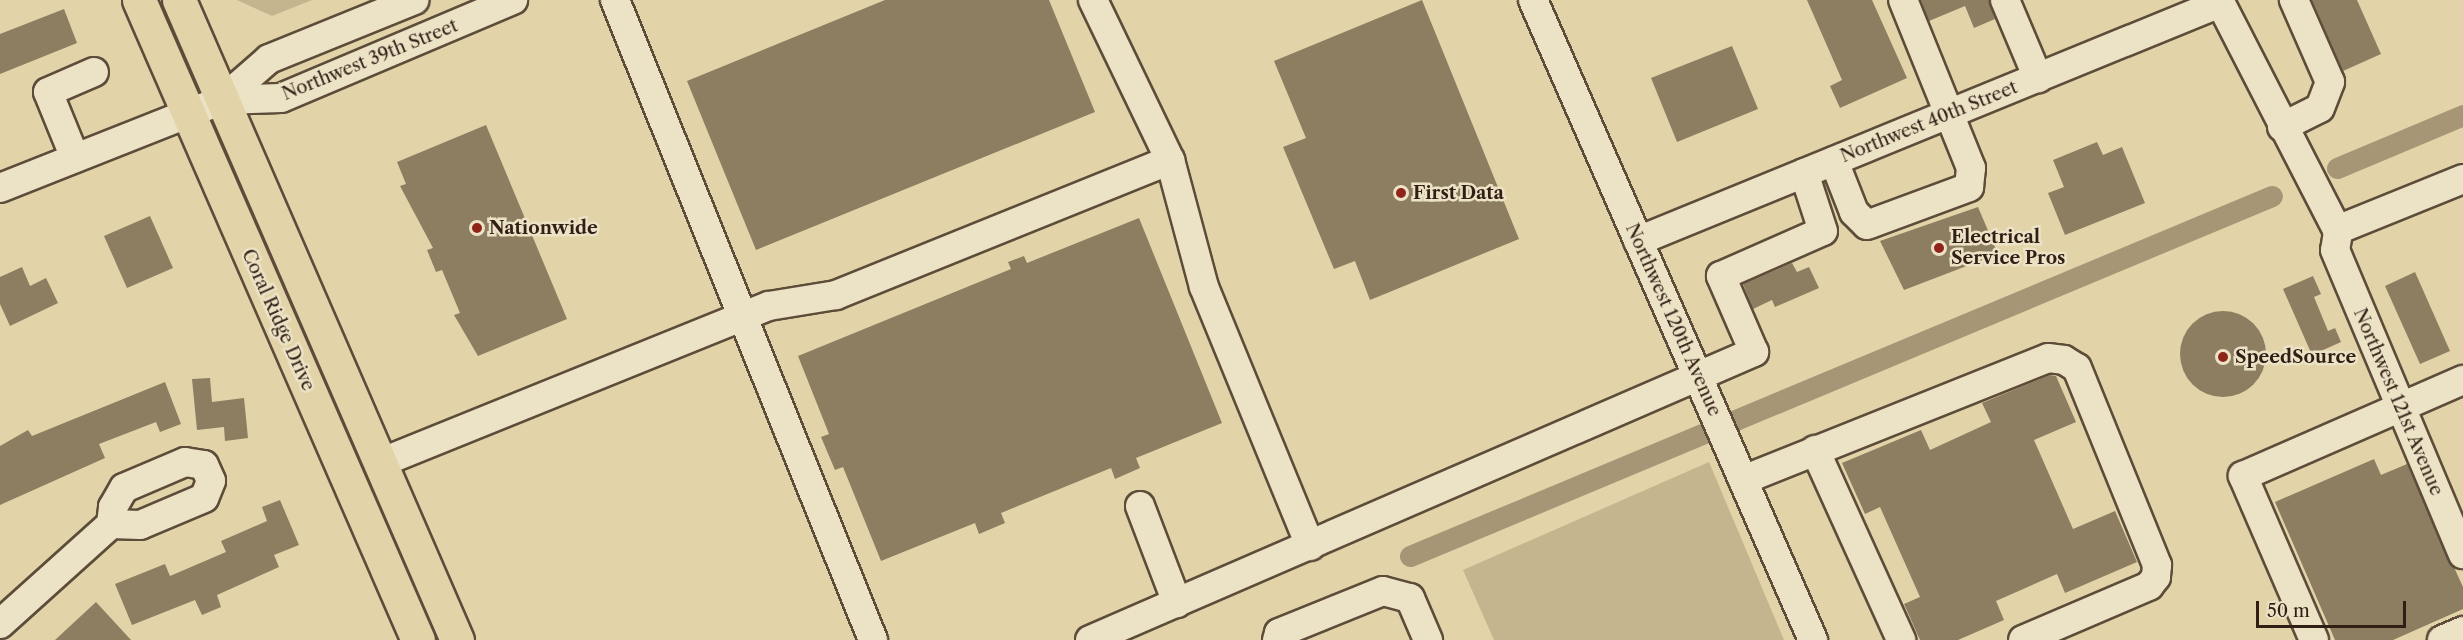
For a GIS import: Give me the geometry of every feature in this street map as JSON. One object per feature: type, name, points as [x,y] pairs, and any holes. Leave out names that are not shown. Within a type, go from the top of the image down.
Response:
[{"type":"main road","name":"Coral Ridge Drive","points":[[139,0],[418,640]]},
{"type":"main road","name":"Coral Ridge Drive","points":[[179,0],[457,640]]},
{"type":"street","name":"Northwest 39th Street","points":[[0,188],[222,100],[269,59],[414,0]]},
{"type":"street","name":"Northwest 39th Street","points":[[222,100],[281,98],[513,0]]},
{"type":"street","points":[[615,0],[873,640]]},
{"type":"street","points":[[1094,0],[1170,160],[1204,287],[1310,546]]},
{"type":"street","name":"Northwest 120th Avenue","points":[[1533,0],[1813,640]]},
{"type":"street","points":[[1834,162],[1854,212],[1867,225],[1969,187],[1971,168],[1903,0]]},
{"type":"street","points":[[2005,0],[2038,78]]},
{"type":"street","points":[[2282,127],[2320,108],[2330,82],[2294,0]]},
{"type":"street","name":"Northwest 40th Street","points":[[1638,241],[2220,2]]},
{"type":"street","name":"Northwest 121st Avenue","points":[[2220,2],[2282,127],[2280,138],[2319,240],[2336,240],[2398,410],[2463,554]]},
{"type":"street","points":[[75,158],[48,92],[94,72]]},
{"type":"street","points":[[380,463],[769,306],[836,295],[1170,160]]},
{"type":"street","points":[[1090,640],[1310,546],[1382,509],[1754,352],[1721,276],[1823,231],[1804,173]]},
{"type":"street","points":[[2336,240],[2463,179]]},
{"type":"street","points":[[1743,480],[2048,358],[2077,368],[2157,565],[2156,578],[2149,586],[2024,640]]},
{"type":"street","points":[[2314,640],[2243,476],[2463,380]]},
{"type":"street","points":[[1815,450],[1901,640]]},
{"type":"street","points":[[1140,506],[1177,603]]},
{"type":"street","points":[[0,624],[111,524]]},
{"type":"street","points":[[1277,640],[1279,633],[1383,591],[1410,598],[1428,640]]},
{"type":"street","points":[[2442,640],[2463,631]]},
{"type":"shaded area","points":[[237,0],[312,0],[272,16]]},
{"type":"shaded area","points":[[1709,462],[1784,640],[1494,640],[1463,570]]},
{"type":"building","points":[[885,0],[1049,0],[1095,112],[756,250],[687,81]]},
{"type":"building","name":"First Data","points":[[1422,0],[1519,239],[1370,300],[1355,261],[1334,269],[1283,147],[1306,138],[1274,61]]},
{"type":"building","points":[[1807,0],[1872,0],[1907,78],[1840,108],[1830,86],[1842,80]]},
{"type":"building","points":[[1921,0],[1989,0],[1995,19],[1974,28],[1965,6],[1929,21]]},
{"type":"building","points":[[2312,0],[2357,0],[2381,54],[2343,71]]},
{"type":"building","points":[[64,9],[77,43],[0,74],[0,34]]},
{"type":"building","points":[[1732,46],[1758,109],[1677,142],[1651,78]]},
{"type":"building","name":"Nationwide","points":[[486,125],[567,319],[478,356],[454,315],[460,313],[442,270],[436,272],[427,250],[433,248],[400,186],[406,184],[397,162]]},
{"type":"building","points":[[2097,142],[2103,155],[2122,147],[2145,203],[2065,235],[2048,193],[2064,187],[2053,160]]},
{"type":"building","name":"Electrical Service Pros","points":[[1978,207],[1998,254],[1904,290],[1880,241]]},
{"type":"building","points":[[150,216],[173,268],[127,288],[104,236]]},
{"type":"building","points":[[1139,218],[1222,423],[1136,458],[1140,468],[1115,479],[1111,468],[1001,513],[1005,523],[979,534],[975,523],[881,561],[843,467],[835,470],[821,437],[829,434],[798,356],[1011,269],[1008,262],[1024,256],[1027,263]]},
{"type":"building","points":[[1792,263],[1797,272],[1809,267],[1819,288],[1775,307],[1772,300],[1753,309],[1743,284]]},
{"type":"building","points":[[22,267],[30,286],[46,278],[58,303],[10,326],[0,304],[0,277]]},
{"type":"building","points":[[2415,272],[2450,351],[2420,364],[2385,286]]},
{"type":"building","points":[[2313,276],[2321,294],[2314,297],[2328,331],[2335,328],[2341,342],[2312,355],[2283,289]]},
{"type":"building","name":"SpeedSource","points":[[2215,311],[2231,311],[2254,323],[2263,337],[2266,354],[2263,371],[2254,385],[2231,397],[2215,397],[2199,390],[2187,378],[2180,362],[2180,346],[2187,330],[2199,318]]},
{"type":"building","points":[[2050,375],[2056,376],[2076,422],[2034,440],[2073,529],[2115,511],[2137,562],[2065,593],[2057,574],[1996,601],[2004,620],[1958,640],[1920,640],[1904,604],[1920,597],[1880,507],[1865,514],[1842,463],[1921,430],[1930,450],[1991,422],[1982,403]]},
{"type":"building","points":[[210,378],[212,402],[244,398],[248,438],[225,441],[224,427],[197,430],[192,379]]},
{"type":"building","points":[[165,382],[181,424],[160,432],[156,422],[99,444],[105,458],[0,505],[0,446],[28,430],[32,436]]},
{"type":"building","points":[[2374,459],[2381,475],[2407,464],[2463,587],[2463,609],[2393,640],[2335,640],[2275,502]]},
{"type":"building","points":[[280,500],[299,545],[274,555],[279,567],[217,595],[221,607],[202,615],[195,600],[132,625],[115,584],[165,564],[170,576],[226,552],[221,541],[267,521],[262,507]]},
{"type":"building","points":[[96,602],[131,640],[55,640]]},
{"type":"waterway","points":[[2337,168],[2463,115]]},
{"type":"waterway","points":[[1410,556],[2272,196]]},
{"type":"place","name":"First Data","points":[[1401,193]]},
{"type":"place","name":"Nationwide","points":[[477,228]]},
{"type":"place","name":"Electrical Service Pros","points":[[1939,248]]},
{"type":"place","name":"SpeedSource","points":[[2223,357]]}]
